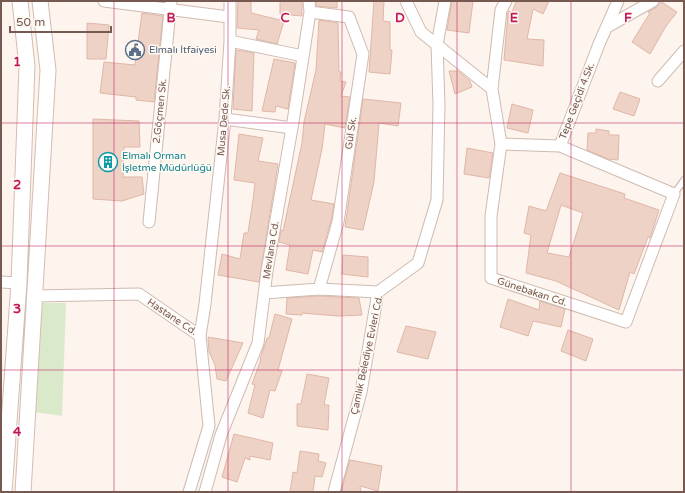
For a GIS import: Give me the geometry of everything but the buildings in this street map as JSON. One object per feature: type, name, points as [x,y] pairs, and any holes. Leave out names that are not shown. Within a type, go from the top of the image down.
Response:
[{"type":"main road","points":[[4,492],[19,283],[27,66],[20,1]]},
{"type":"main road","points":[[23,492],[48,70],[40,1]]},
{"type":"street","points":[[105,1],[171,5],[229,17]]},
{"type":"street","name":"Musa Dede Sk.","points":[[200,336],[205,304],[225,119],[230,41],[230,1]]},
{"type":"street","points":[[406,1],[421,32],[492,89]]},
{"type":"street","name":"Çamlık Belediye Evleri Cd.","points":[[334,492],[362,392],[378,292],[418,263],[436,200],[439,104],[437,45],[445,1]]},
{"type":"street","name":"Günebakan Cd.","points":[[506,1],[501,10],[492,89],[501,144],[491,216],[491,278],[626,322],[674,194]]},
{"type":"street","name":"Tepe Geçidi 4.Sk.","points":[[501,144],[560,146],[618,1]]},
{"type":"street","points":[[607,27],[653,1]]},
{"type":"street","name":"2.Göçmen Sk.","points":[[149,222],[171,5]]},
{"type":"street","name":"Mevlana Cd.","points":[[205,492],[221,434],[258,343],[267,271],[292,128],[310,6]]},
{"type":"street","name":"Gül Sk.","points":[[310,6],[349,17],[363,54],[338,222],[318,289]]},
{"type":"street","points":[[230,41],[303,56]]},
{"type":"street","points":[[658,81],[684,51]]},
{"type":"street","points":[[225,119],[292,128]]},
{"type":"street","points":[[560,146],[674,194]]},
{"type":"street","points":[[1,282],[19,283]]},
{"type":"street","points":[[264,294],[318,289],[378,292]]},
{"type":"street","name":"Hastane Cd.","points":[[34,296],[139,294],[200,336],[210,426],[190,492]]},
{"type":"street","points":[[210,426],[221,434]]},
{"type":"lane","points":[[674,194],[684,180]]},
{"type":"green space","points":[[39,303],[66,303],[62,416],[34,412]]},
{"type":"place","name":"Elmalı İtfaiyesi","points":[[135,50]]},
{"type":"place","name":"Elmalı Orman İşletme Müdürlüğü","points":[[108,162]]}]
